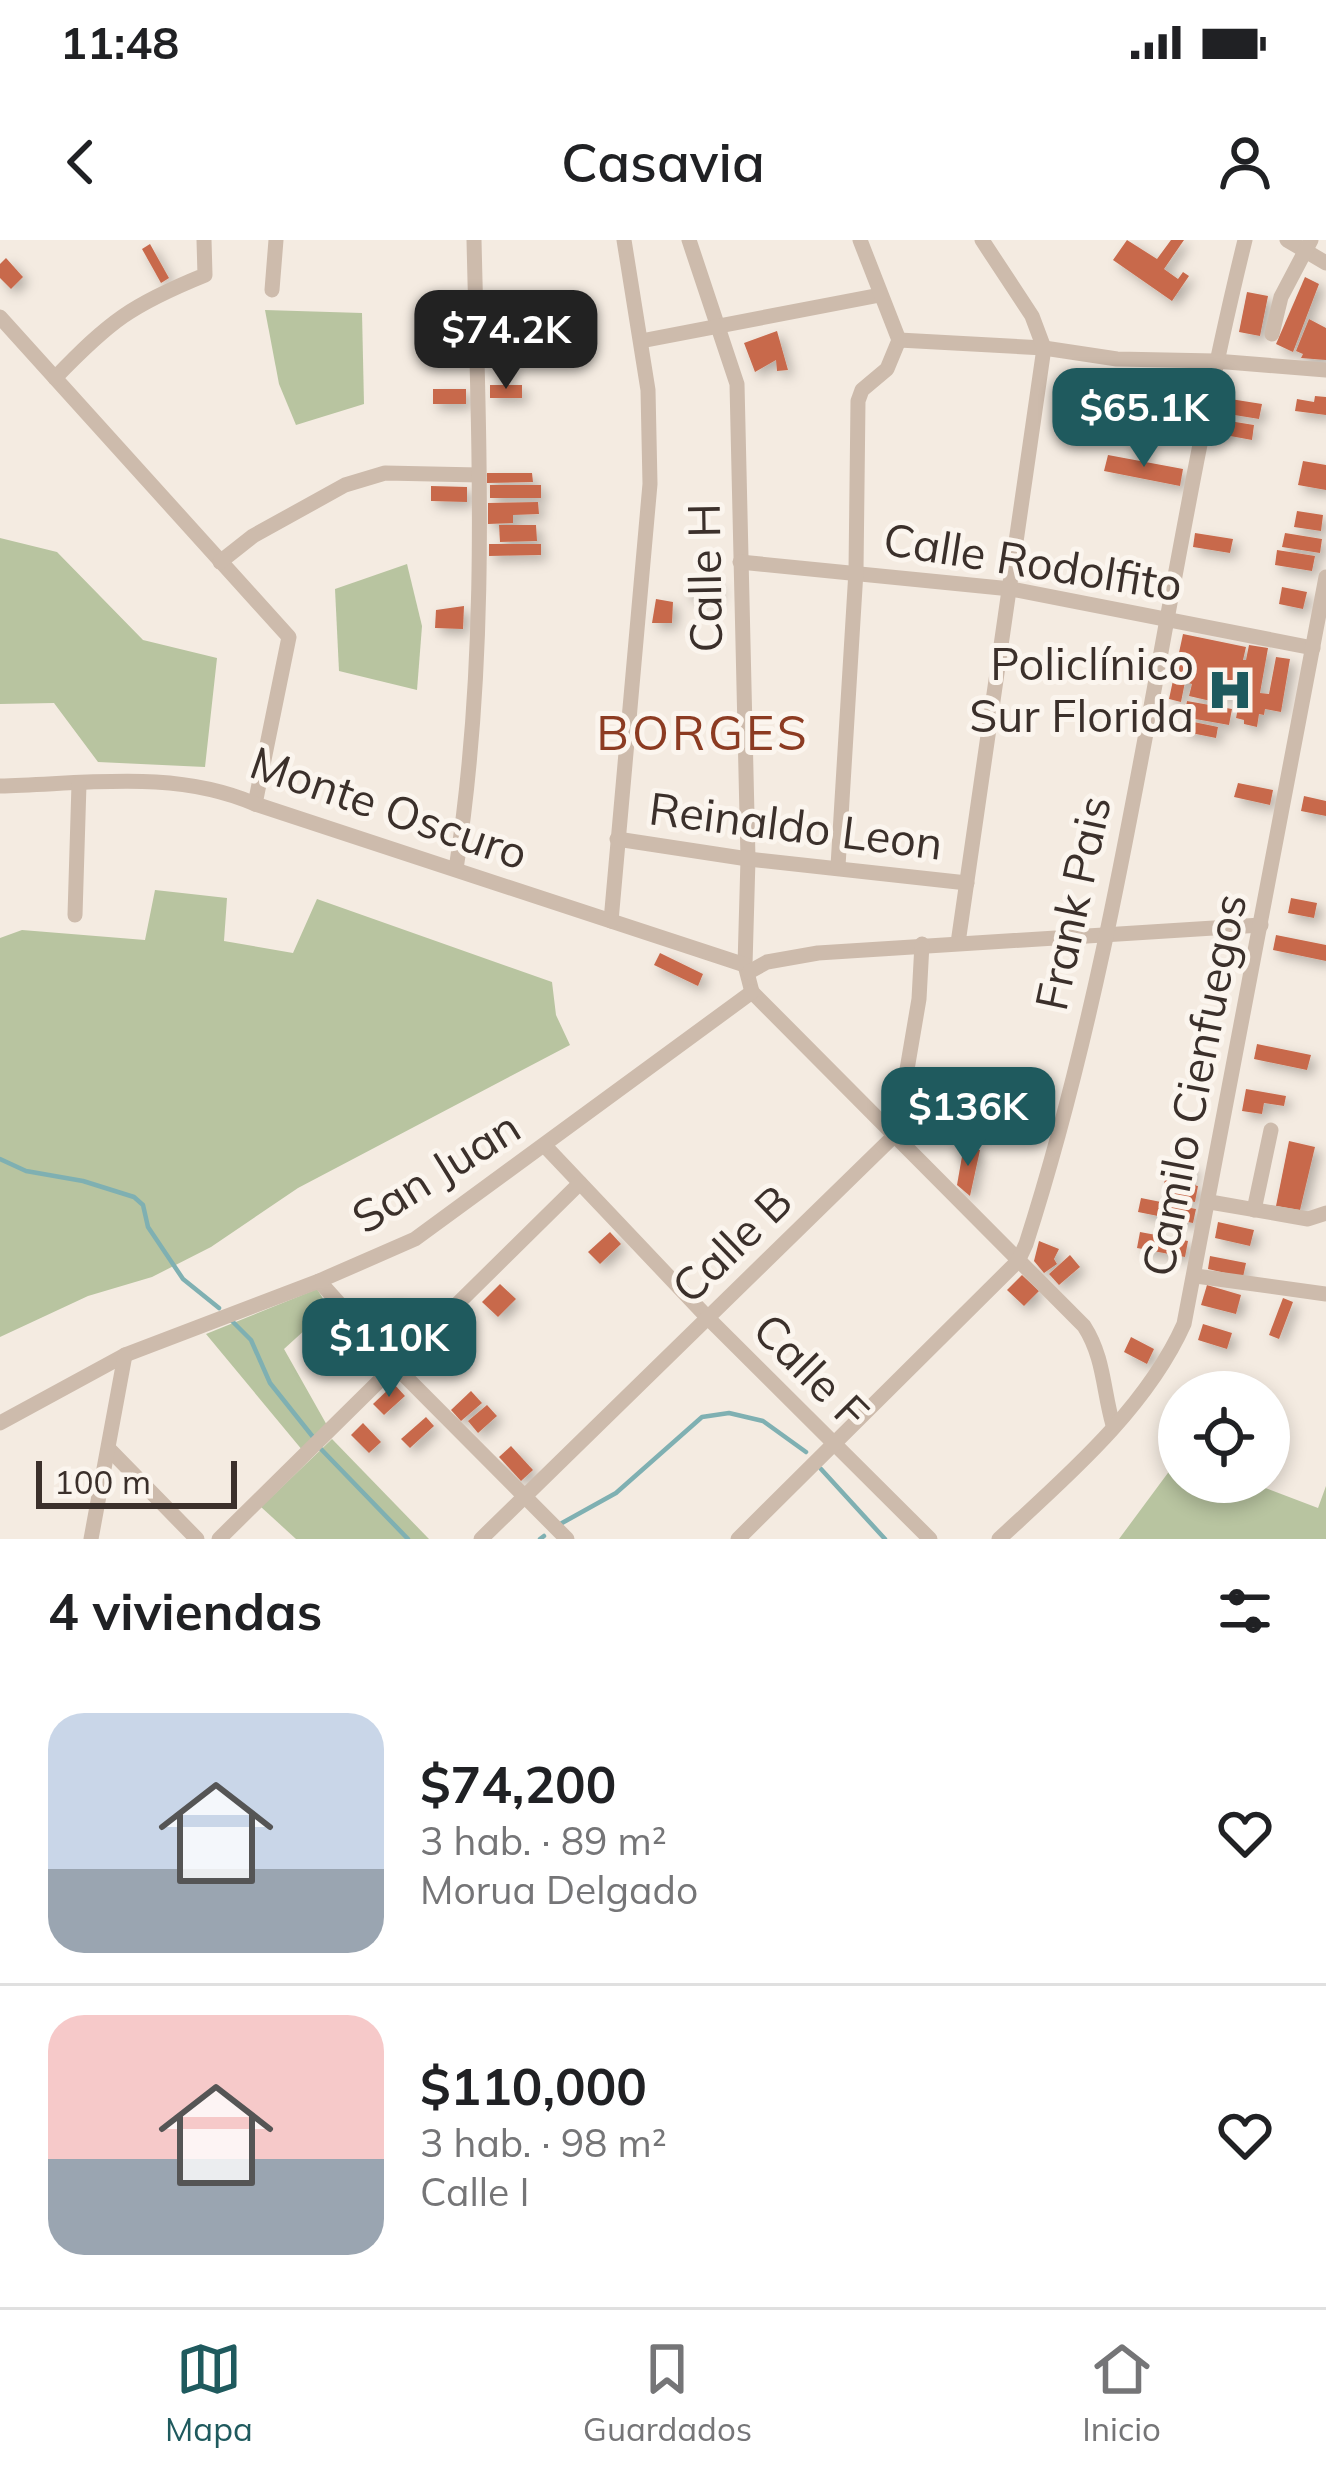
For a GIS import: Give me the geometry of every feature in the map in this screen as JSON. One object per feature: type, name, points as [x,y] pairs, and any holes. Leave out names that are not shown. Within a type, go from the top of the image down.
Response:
[{"type":"street","points":[[55,378],[107,324],[146,299],[205,275],[204,240]]},
{"type":"street","points":[[272,290],[276,240]]},
{"type":"street","points":[[456,869],[478,689],[474,240]]},
{"type":"street","points":[[611,921],[650,484],[649,391],[624,240]]},
{"type":"street","name":"Calle H","points":[[689,240],[720,323],[736,384],[747,969],[752,992]]},
{"type":"street","points":[[838,866],[856,571],[859,395],[887,369],[899,340],[860,240]]},
{"type":"street","points":[[958,943],[1044,348],[1032,316],[982,240]]},
{"type":"street","name":"Frank Pais","points":[[738,1539],[1018,1261],[1032,1225],[1108,935],[1215,361],[1245,240]]},
{"type":"street","points":[[1287,240],[1308,245],[1326,263]]},
{"type":"street","points":[[1272,334],[1281,297],[1308,245]]},
{"type":"street","points":[[641,341],[880,295]]},
{"type":"street","points":[[0,316],[289,637],[255,804]]},
{"type":"street","points":[[899,340],[1044,348],[1117,359],[1326,370]]},
{"type":"street","points":[[220,562],[253,536],[345,485],[385,473],[479,475]]},
{"type":"street","name":"Calle Rodolfito","points":[[740,562],[1011,589],[1313,647]]},
{"type":"street","name":"Camilo Cienfuegos","points":[[1012,1535],[1113,1425],[1170,1355],[1184,1324],[1326,577]]},
{"type":"street","name":"Monte Oscuro","points":[[0,786],[181,782],[220,789],[747,969]]},
{"type":"street","points":[[75,916],[79,784]]},
{"type":"street","name":"Reinaldo Leon","points":[[617,839],[967,883]]},
{"type":"street","points":[[747,969],[787,957],[922,944],[1261,925]]},
{"type":"street","points":[[896,1134],[916,1020],[922,944]]},
{"type":"street","points":[[752,992],[1084,1326],[1101,1358],[1113,1425]]},
{"type":"street","name":"San Juan","points":[[0,1423],[125,1355],[415,1239],[752,992]]},
{"type":"street","points":[[1254,1210],[1270,1130]]},
{"type":"street","name":"Calle B","points":[[481,1539],[896,1134]]},
{"type":"street","name":"Calle F","points":[[544,1146],[930,1539]]},
{"type":"street","points":[[219,1539],[580,1183]]},
{"type":"street","points":[[1210,1202],[1308,1219],[1326,1214]]},
{"type":"street","points":[[1196,1276],[1326,1294]]},
{"type":"street","points":[[319,1281],[395,1366],[566,1539]]},
{"type":"street","points":[[91,1539],[125,1355]]},
{"type":"street","points":[[109,1449],[197,1539]]},
{"type":"green space","points":[[265,310],[362,313],[364,404],[296,425],[279,384]]},
{"type":"green space","points":[[0,538],[57,552],[143,640],[217,658],[205,767],[98,762],[54,703],[0,704]]},
{"type":"green space","points":[[407,564],[422,626],[417,690],[339,671],[335,589]]},
{"type":"green space","points":[[155,890],[227,898],[224,941],[293,953],[317,899],[552,982],[556,1015],[570,1045],[298,1188],[211,1247],[152,1277],[88,1296],[0,1337],[0,938],[22,930],[145,940]]},
{"type":"green space","points":[[317,1289],[329,1308],[284,1349],[328,1427],[303,1451],[206,1334]]},
{"type":"green space","points":[[332,1439],[429,1539],[296,1539],[261,1507]]},
{"type":"green space","points":[[1158,1486],[1158,1503],[1290,1503],[1290,1497],[1318,1508],[1326,1486],[1326,1539],[1119,1539]]},
{"type":"building","points":[[1127,240],[1157,259],[1171,240],[1184,240],[1164,269],[1178,279],[1183,272],[1189,276],[1172,301],[1113,260]]},
{"type":"building","points":[[150,244],[169,278],[161,283],[142,249]]},
{"type":"building","points":[[6,258],[23,277],[11,289],[0,278],[0,264]]},
{"type":"building","points":[[1305,277],[1319,284],[1293,352],[1276,344]]},
{"type":"building","points":[[1247,292],[1268,296],[1260,336],[1239,332]]},
{"type":"building","points":[[1309,319],[1326,328],[1326,360],[1301,358],[1303,354],[1296,351]]},
{"type":"building","points":[[777,331],[788,370],[777,371],[776,360],[755,372],[744,343]]},
{"type":"building","points":[[490,385],[522,385],[522,398],[490,398]]},
{"type":"building","points":[[433,389],[466,389],[466,404],[433,404]]},
{"type":"building","points":[[1315,396],[1326,397],[1326,415],[1295,411],[1297,399],[1314,402]]},
{"type":"building","points":[[1224,398],[1262,404],[1259,419],[1222,413]]},
{"type":"building","points":[[1217,419],[1254,425],[1252,440],[1214,433]]},
{"type":"building","points":[[1108,455],[1183,469],[1180,486],[1104,471]]},
{"type":"building","points":[[1303,461],[1326,465],[1326,490],[1298,485]]},
{"type":"building","points":[[487,473],[532,473],[533,482],[487,483]]},
{"type":"building","points":[[490,485],[541,485],[541,498],[490,498]]},
{"type":"building","points":[[431,486],[467,487],[467,502],[431,501]]},
{"type":"building","points":[[538,502],[539,514],[513,515],[513,523],[488,524],[488,503]]},
{"type":"building","points":[[1297,511],[1323,515],[1321,531],[1294,527]]},
{"type":"building","points":[[499,525],[536,525],[537,541],[500,542]]},
{"type":"building","points":[[1195,533],[1233,539],[1230,553],[1193,547]]},
{"type":"building","points":[[1285,533],[1322,539],[1320,553],[1282,547]]},
{"type":"building","points":[[489,544],[541,544],[541,555],[489,556]]},
{"type":"building","points":[[1277,550],[1315,556],[1312,571],[1275,565]]},
{"type":"building","points":[[687,578],[718,583],[715,599],[685,595]]},
{"type":"building","points":[[1282,587],[1307,592],[1303,609],[1279,604]]},
{"type":"building","points":[[656,599],[673,602],[672,623],[652,623]]},
{"type":"building","points":[[464,606],[463,629],[435,628],[436,610]]},
{"type":"building","points":[[1183,634],[1246,647],[1243,660],[1249,645],[1268,648],[1260,693],[1269,694],[1276,657],[1290,659],[1281,712],[1265,709],[1257,727],[1244,724],[1236,718],[1240,698],[1216,694],[1215,702],[1189,696],[1192,684],[1185,682],[1181,702],[1169,699]]},
{"type":"building","points":[[1187,701],[1232,709],[1229,725],[1184,717]]},
{"type":"building","points":[[1184,720],[1218,727],[1216,738],[1181,731]]},
{"type":"building","points":[[1238,783],[1273,790],[1270,805],[1234,797]]},
{"type":"building","points":[[1304,796],[1326,801],[1326,816],[1301,811]]},
{"type":"building","points":[[1291,898],[1317,903],[1314,918],[1288,913]]},
{"type":"building","points":[[1276,935],[1326,945],[1326,961],[1273,950]]},
{"type":"building","points":[[660,953],[703,974],[698,986],[654,965]]},
{"type":"building","points":[[1257,1044],[1311,1055],[1307,1070],[1254,1059]]},
{"type":"building","points":[[1246,1089],[1286,1096],[1284,1106],[1264,1103],[1262,1114],[1242,1111]]},
{"type":"building","points":[[1289,1141],[1315,1147],[1300,1210],[1276,1206]]},
{"type":"building","points":[[964,1145],[980,1150],[970,1196],[957,1185]]},
{"type":"building","points":[[1166,1162],[1196,1168],[1194,1177],[1164,1175]]},
{"type":"building","points":[[1165,1179],[1198,1186],[1195,1202],[1162,1195]]},
{"type":"building","points":[[1141,1198],[1196,1209],[1193,1223],[1138,1212]]},
{"type":"building","points":[[1218,1222],[1254,1230],[1250,1246],[1215,1238]]},
{"type":"building","points":[[610,1232],[621,1244],[600,1264],[588,1252]]},
{"type":"building","points":[[1140,1232],[1188,1241],[1185,1257],[1137,1248]]},
{"type":"building","points":[[1039,1241],[1059,1249],[1054,1259],[1057,1264],[1044,1273],[1034,1261]]},
{"type":"building","points":[[1070,1255],[1080,1267],[1059,1285],[1049,1274]]},
{"type":"building","points":[[1210,1256],[1246,1263],[1243,1277],[1208,1269]]},
{"type":"building","points":[[1022,1275],[1039,1291],[1024,1306],[1007,1290]]},
{"type":"building","points":[[500,1284],[516,1299],[498,1317],[482,1302]]},
{"type":"building","points":[[1207,1285],[1241,1295],[1236,1314],[1201,1305]]},
{"type":"building","points":[[393,1298],[417,1325],[414,1328],[405,1318],[400,1322],[390,1311],[384,1317],[378,1311]]},
{"type":"building","points":[[1283,1298],[1293,1302],[1279,1339],[1269,1335]]},
{"type":"building","points":[[1203,1324],[1232,1333],[1227,1349],[1198,1340]]},
{"type":"building","points":[[1131,1337],[1154,1349],[1147,1364],[1124,1352]]},
{"type":"building","points":[[394,1384],[405,1396],[384,1415],[373,1404]]},
{"type":"building","points":[[471,1391],[482,1403],[461,1421],[451,1410]]},
{"type":"building","points":[[487,1405],[497,1416],[478,1433],[468,1421]]},
{"type":"building","points":[[426,1417],[434,1426],[410,1448],[401,1439]]},
{"type":"building","points":[[363,1423],[381,1442],[369,1453],[351,1435]]},
{"type":"building","points":[[511,1446],[533,1470],[521,1481],[499,1457]]},
{"type":"waterway","points":[[0,1159],[26,1171],[83,1181],[134,1197],[143,1205],[148,1227],[183,1279],[219,1308]]},
{"type":"waterway","points":[[231,1320],[251,1340],[270,1383],[313,1437]]},
{"type":"waterway","points":[[562,1523],[616,1493],[702,1417],[729,1413],[763,1421],[806,1452]]},
{"type":"waterway","points":[[319,1447],[408,1539]]},
{"type":"waterway","points":[[821,1469],[885,1539]]},
{"type":"waterway","points":[[540,1539],[544,1536]]},
{"type":"place","name":"Policlínico Sur Florida","points":[[1230,690]]},
{"type":"district","name":"BORGES","points":[[703,733]]}]
